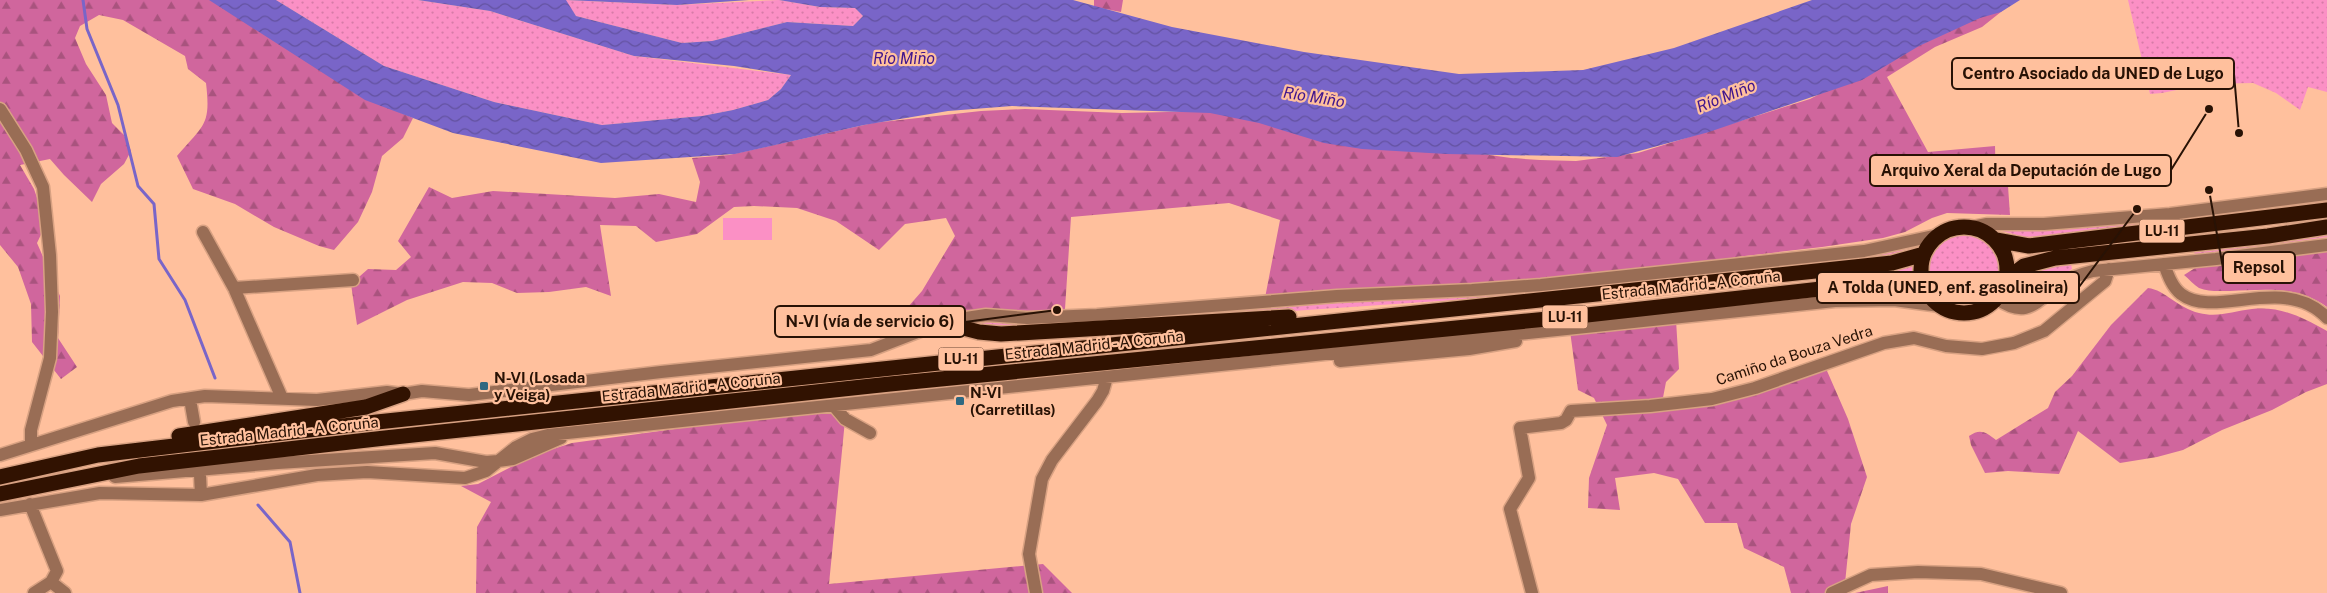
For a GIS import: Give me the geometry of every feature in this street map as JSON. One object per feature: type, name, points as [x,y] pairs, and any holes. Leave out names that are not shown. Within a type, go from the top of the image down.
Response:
[{"type":"highway","name":"LU-11","points":[[1972,227],[1985,232],[1996,240],[2029,246],[2327,210]]},
{"type":"highway","points":[[1925,289],[1921,278],[1921,266],[1924,254],[1930,243],[1938,235],[1960,226],[1972,227]]},
{"type":"highway","name":"LU-11","points":[[1925,289],[1931,299],[1951,312],[1963,314],[1976,312],[1988,307],[1997,298],[2007,279],[2024,266],[2055,258],[2268,236],[2327,227]]},
{"type":"highway","points":[[1996,240],[2006,258],[2007,279]]},
{"type":"highway","name":"Estrada Madrid - A Coruña","points":[[0,477],[98,455],[378,422],[981,357],[1892,263],[1924,254]]},
{"type":"highway","name":"Estrada Madrid - A Coruña","points":[[0,494],[139,466],[678,405],[1578,316],[1892,281],[1925,289]]},
{"type":"highway","points":[[948,324],[979,332],[1001,334],[1280,317],[1440,311]]},
{"type":"highway","points":[[0,470],[108,446],[366,407],[403,394]]},
{"type":"street","points":[[0,109],[26,150],[43,187],[50,255],[52,312],[50,358],[31,430],[31,445]]},
{"type":"street","points":[[1972,227],[1987,224],[2044,224],[2170,214],[2254,205],[2327,194]]},
{"type":"street","points":[[203,232],[234,288],[282,398]]},
{"type":"street","points":[[0,455],[172,402],[205,396],[317,400],[387,392],[403,394],[422,390],[469,395],[871,350],[924,330],[966,318],[986,315],[1027,318],[1077,316],[1337,296],[1541,285],[1864,251],[1938,235]]},
{"type":"street","points":[[1997,298],[2018,309],[2027,308],[2038,303],[2060,284],[2075,275],[2109,269],[2327,245]]},
{"type":"street","points":[[2164,264],[2174,286],[2182,295],[2195,300],[2213,302],[2264,297],[2290,298],[2310,305],[2327,318]]},
{"type":"street","name":"Camiño da Bouza Vedra","points":[[1532,593],[1510,510],[1529,478],[1520,428],[1561,423],[1566,420],[1571,412],[1650,406],[1712,398],[1755,388],[1892,342],[1914,338],[1946,346],[1982,349],[2014,343],[2044,331],[2105,281],[2109,269]]},
{"type":"street","points":[[234,288],[353,280]]},
{"type":"street","points":[[0,510],[100,493],[201,496],[317,475],[367,472],[466,478],[486,470],[532,439],[548,435],[1835,301],[1894,300],[1940,306]]},
{"type":"street","points":[[1036,593],[1030,554],[1042,479],[1052,460],[1103,392],[1107,377]]},
{"type":"street","points":[[190,399],[194,422]]},
{"type":"street","points":[[834,406],[845,419],[870,433]]},
{"type":"street","points":[[40,486],[167,471],[366,456],[435,453],[486,462],[498,461]]},
{"type":"street","points":[[200,475],[201,496]]},
{"type":"street","points":[[30,504],[57,571],[51,582],[34,593]]},
{"type":"street","points":[[1832,593],[1871,575],[1918,572],[1981,574],[2062,593]]},
{"type":"street","points":[[51,582],[65,593]]},
{"type":"shaded area","points":[[276,0],[418,0],[490,11],[634,56],[791,75],[781,89],[768,100],[733,110],[702,116],[602,125],[494,102],[384,66]]},
{"type":"shaded area","points":[[565,0],[677,5],[779,0],[820,7],[855,8],[863,16],[853,26],[787,22],[712,41],[682,43],[576,16]]},
{"type":"shaded area","points":[[2128,0],[2327,0],[2327,92],[2308,87],[2300,110],[2276,93],[2253,83],[2206,84],[2150,94]]},
{"type":"shaded area","points":[[2327,197],[2327,201],[2308,205],[2048,236],[2024,237],[2002,231]]},
{"type":"shaded area","points":[[723,218],[772,218],[772,240],[723,240]]},
{"type":"shaded area","points":[[2327,233],[2327,237],[2195,256],[2194,251]]},
{"type":"shaded area","points":[[1964,234],[1978,237],[1990,244],[1997,256],[2000,270],[1997,284],[1990,296],[1978,303],[1964,306],[1950,303],[1938,296],[1931,284],[1928,270],[1931,256],[1938,244],[1950,237]]},
{"type":"shaded area","points":[[1912,246],[1895,254],[1484,298],[1008,330],[972,325],[973,322]]},
{"type":"shaded area","points":[[2071,264],[2072,269],[2053,281],[2034,297],[2022,302],[2012,298],[2010,292],[2016,283],[2028,272],[2051,265]]},
{"type":"shaded area","points":[[1912,265],[1912,277],[1883,273],[1883,272]]},
{"type":"green space","points":[[0,0],[223,0],[399,112],[413,118],[403,138],[382,156],[372,192],[358,222],[334,250],[319,246],[274,227],[235,204],[193,189],[177,156],[203,124],[206,117],[207,97],[206,83],[188,69],[185,56],[123,20],[99,15],[80,26],[75,38],[86,64],[106,95],[112,123],[124,135],[131,151],[124,164],[101,184],[92,202],[50,159],[20,165],[34,189],[46,224],[37,243],[60,296],[58,338],[77,367],[61,379],[32,342],[31,304],[18,267],[0,245]]},
{"type":"green space","points":[[1094,0],[1123,0],[1121,12],[1094,7]]},
{"type":"green space","points":[[2016,0],[1982,27],[1935,47],[1887,77],[1928,152],[1995,146],[1996,186],[2008,186],[2010,215],[1947,213],[1932,218],[1905,232],[1883,238],[1736,257],[1710,264],[1604,276],[1265,298],[1280,220],[1229,203],[1071,217],[1065,309],[1038,313],[970,310],[928,321],[878,341],[922,291],[955,236],[946,218],[905,224],[879,250],[836,221],[797,208],[734,207],[697,234],[656,242],[636,226],[600,225],[611,296],[586,287],[549,292],[517,293],[492,283],[463,282],[407,300],[357,325],[351,284],[368,269],[396,270],[411,257],[398,241],[429,187],[452,198],[493,191],[615,198],[659,194],[696,202],[700,182],[692,158],[729,155],[873,123],[981,111],[1025,109],[1122,113],[1213,111],[1316,131],[1511,158],[1576,161],[1638,153],[1810,99],[1864,71]]},
{"type":"green space","points":[[2327,248],[2327,307],[2304,295],[2280,290],[2206,290],[2197,287],[2184,275],[2195,268]]},
{"type":"green space","points":[[2148,288],[2154,289],[2191,311],[2199,313],[2219,314],[2252,309],[2272,309],[2300,317],[2318,326],[2327,331],[2327,384],[2306,392],[2272,410],[2222,430],[2183,450],[2157,457],[2120,463],[2078,431],[2059,474],[2008,471],[1985,473],[1971,445],[1969,436],[1976,432],[1983,432],[1996,440],[2048,408],[2055,392],[2072,376],[2111,325]]},
{"type":"green space","points":[[1676,320],[1679,369],[1666,382],[1661,408],[1824,364],[1848,419],[1867,477],[1851,524],[1844,593],[1791,593],[1784,567],[1744,548],[1737,523],[1705,523],[1678,479],[1654,473],[1615,478],[1620,510],[1588,508],[1589,478],[1607,425],[1594,398],[1578,390],[1570,331]]},
{"type":"green space","points":[[846,410],[829,584],[1043,564],[1072,593],[476,593],[477,527],[491,502],[461,486],[478,484],[534,455],[572,443],[748,419]]},
{"type":"green space","points":[[1888,586],[1888,593],[1855,593]]},
{"type":"water","name":"Río Miño","points":[[209,0],[276,0],[384,66],[494,102],[602,125],[702,116],[733,110],[768,100],[781,89],[791,75],[734,66],[634,56],[490,11],[418,0],[566,0],[576,16],[682,43],[712,41],[787,22],[853,26],[863,16],[855,8],[820,7],[779,0],[1073,0],[1172,27],[1304,52],[1459,74],[1583,70],[1674,48],[1812,0],[2020,0],[2001,12],[1980,18],[1919,46],[1862,80],[1709,132],[1617,157],[1446,154],[1362,149],[1324,143],[1259,123],[1210,113],[1012,106],[948,111],[864,125],[735,154],[601,163],[453,133],[365,100]]},
{"type":"water","points":[[566,0],[749,0],[677,5]]},
{"type":"waterway","points":[[83,0],[87,29],[118,105],[138,186],[154,204],[159,259],[185,300],[215,378]]},
{"type":"waterway","points":[[258,505],[290,542],[300,593]]},
{"type":"place","name":"Arquivo Xeral da Deputación de Lugo","points":[[2209,109]]},
{"type":"place","name":"Centro Asociado da UNED de Lugo","points":[[2239,133]]},
{"type":"place","name":"Repsol","points":[[2209,190]]},
{"type":"place","name":"A Tolda (UNED, enf. gasolineira)","points":[[2137,209]]},
{"type":"place","name":"N-VI (vía de servicio 6)","points":[[1057,310]]},
{"type":"place","name":"N-VI (Losada y Veiga)","points":[[484,386]]},
{"type":"place","name":"N-VI (Carretillas)","points":[[960,401]]}]
